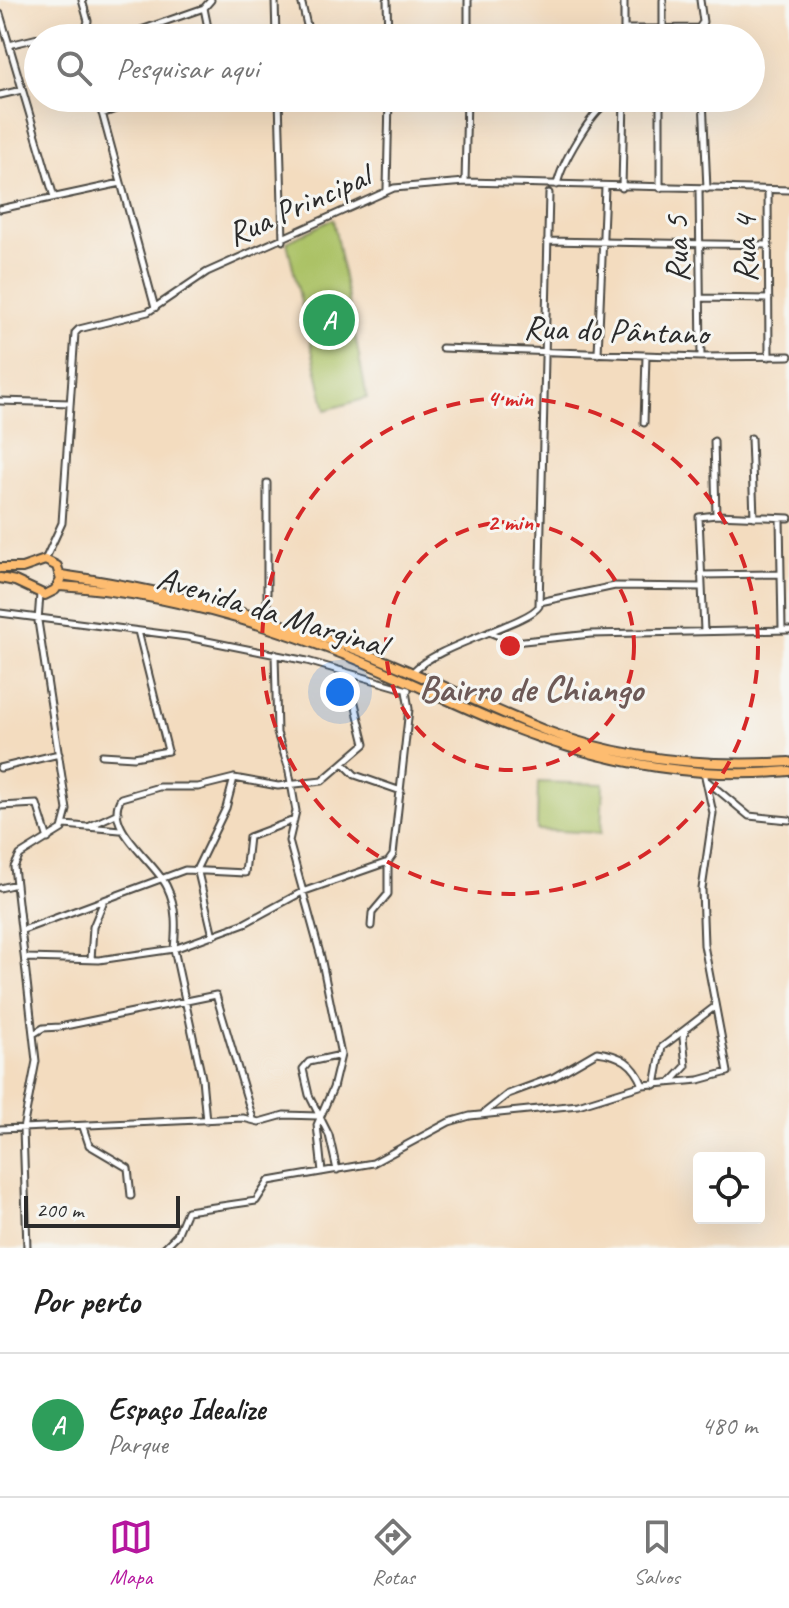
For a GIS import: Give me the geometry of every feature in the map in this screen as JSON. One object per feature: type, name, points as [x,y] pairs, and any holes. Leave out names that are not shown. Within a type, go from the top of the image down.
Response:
[{"type":"main road","points":[[0,568],[30,566],[45,560],[54,563],[61,575],[59,586],[51,593],[40,594],[0,578]]},
{"type":"main road","points":[[29,588],[26,577],[30,566]]},
{"type":"main road","name":"Avenida da Marginal","points":[[61,575],[161,592],[267,620],[545,730],[608,749],[703,763],[789,762]]},
{"type":"main road","name":"Avenida da Marginal","points":[[59,586],[110,591],[248,623],[412,677],[536,736],[597,755],[705,776],[789,771]]},
{"type":"street","points":[[82,0],[87,24]]},
{"type":"street","points":[[158,24],[204,8],[211,0]]},
{"type":"street","points":[[275,0],[276,24]]},
{"type":"street","points":[[301,0],[307,24]]},
{"type":"street","points":[[387,0],[388,24]]},
{"type":"street","points":[[468,0],[468,24]]},
{"type":"street","points":[[624,0],[624,24]]},
{"type":"street","points":[[663,0],[663,24]]},
{"type":"street","points":[[700,0],[701,24]]},
{"type":"street","points":[[204,8],[207,24]]},
{"type":"street","points":[[0,14],[24,97]]},
{"type":"street","points":[[9,45],[24,42]]},
{"type":"street","points":[[0,95],[22,90]]},
{"type":"street","points":[[29,112],[54,197]]},
{"type":"street","points":[[107,112],[102,114],[155,308]]},
{"type":"street","points":[[279,112],[283,241]]},
{"type":"street","points":[[387,189],[389,112]]},
{"type":"street","points":[[465,182],[467,112]]},
{"type":"street","points":[[27,958],[91,960],[174,949],[213,936],[302,892],[388,862],[393,855],[409,709],[406,691],[412,677],[429,660],[486,631],[533,614],[540,602],[549,193],[597,112]]},
{"type":"street","points":[[622,188],[624,112]]},
{"type":"street","points":[[660,112],[660,188]]},
{"type":"street","name":"Rua 5","points":[[701,357],[699,243],[703,112]]},
{"type":"street","name":"Rua Principal","points":[[45,560],[62,523],[76,331],[155,308],[207,272],[283,241],[387,189],[465,182],[789,190]]},
{"type":"street","points":[[0,209],[121,183]]},
{"type":"street","points":[[542,184],[549,193]]},
{"type":"street","points":[[598,354],[605,187]]},
{"type":"street","name":"Rua 4","points":[[768,190],[769,357]]},
{"type":"street","points":[[547,241],[769,245]]},
{"type":"street","points":[[700,298],[769,299]]},
{"type":"street","name":"Rua do Pântano","points":[[442,348],[646,356],[789,356]]},
{"type":"street","points":[[644,423],[646,356]]},
{"type":"street","points":[[0,401],[70,403]]},
{"type":"street","points":[[751,438],[754,517]]},
{"type":"street","points":[[714,441],[716,515]]},
{"type":"street","points":[[267,483],[267,620]]},
{"type":"street","points":[[704,628],[701,515],[789,518]]},
{"type":"street","points":[[486,631],[514,642],[704,628],[787,631],[781,574],[780,518]]},
{"type":"street","points":[[780,557],[789,557]]},
{"type":"street","points":[[701,575],[781,574]]},
{"type":"street","points":[[540,602],[615,586],[702,587]]},
{"type":"street","points":[[27,1248],[23,1129],[35,1070],[27,958],[16,884],[18,858],[65,825],[67,810],[37,617],[40,594]]},
{"type":"street","points":[[0,613],[138,631],[275,654],[406,691]]},
{"type":"street","points":[[102,755],[134,757],[168,751],[138,631]]},
{"type":"street","points":[[275,654],[277,733],[292,784],[296,819],[289,841]]},
{"type":"street","points":[[206,1121],[202,1078],[174,949],[176,920],[162,877],[120,830],[119,800],[159,787],[198,787],[234,778],[278,786],[322,781],[365,744],[353,695],[354,676]]},
{"type":"street","points":[[0,768],[59,754]]},
{"type":"street","points":[[343,763],[355,775],[401,791]]},
{"type":"street","points":[[705,776],[749,816],[789,820]]},
{"type":"street","points":[[164,1248],[177,1235],[187,1211],[256,1201],[269,1181],[373,1163],[449,1122],[483,1114],[578,1105],[643,1085],[699,1080],[729,1070],[713,1008],[703,908],[703,876],[713,813],[705,776]]},
{"type":"street","points":[[213,936],[197,868],[226,808],[234,778]]},
{"type":"street","points":[[0,806],[37,804],[48,839]]},
{"type":"street","points":[[87,828],[118,813]]},
{"type":"street","points":[[23,930],[104,902],[162,877],[197,868],[245,873],[249,837],[296,819]]},
{"type":"street","points":[[284,823],[321,957],[341,1055],[333,1088],[320,1115],[316,1133],[322,1172]]},
{"type":"street","points":[[65,825],[120,830]]},
{"type":"street","points":[[371,926],[372,913],[388,894],[388,862]]},
{"type":"street","points":[[0,888],[16,884]]},
{"type":"street","points":[[91,960],[93,927],[104,902]]},
{"type":"street","points":[[34,1033],[43,1028],[220,997],[253,1119]]},
{"type":"street","points":[[655,1085],[658,1052],[713,1008]]},
{"type":"street","points":[[671,1083],[686,1066],[683,1038],[688,1026]]},
{"type":"street","points":[[483,1114],[508,1094],[554,1077],[597,1052],[627,1061],[643,1085]]},
{"type":"street","points":[[337,1170],[320,1115],[309,1095],[303,1069],[309,1062],[341,1055]]},
{"type":"street","points":[[0,1129],[253,1119],[263,1122],[284,1115],[302,1118],[320,1115]]},
{"type":"street","points":[[302,1118],[316,1133]]},
{"type":"street","points":[[83,1127],[89,1145],[128,1168],[131,1196]]},
{"type":"green space","points":[[333,219],[367,398],[326,410],[287,242]]},
{"type":"green space","points":[[538,782],[603,784],[601,833],[537,830]]},
{"type":"place","name":"Espaço Idealize","points":[[329,320]]},
{"type":"district","name":"Bairro de Chiango","points":[[531,689]]}]
